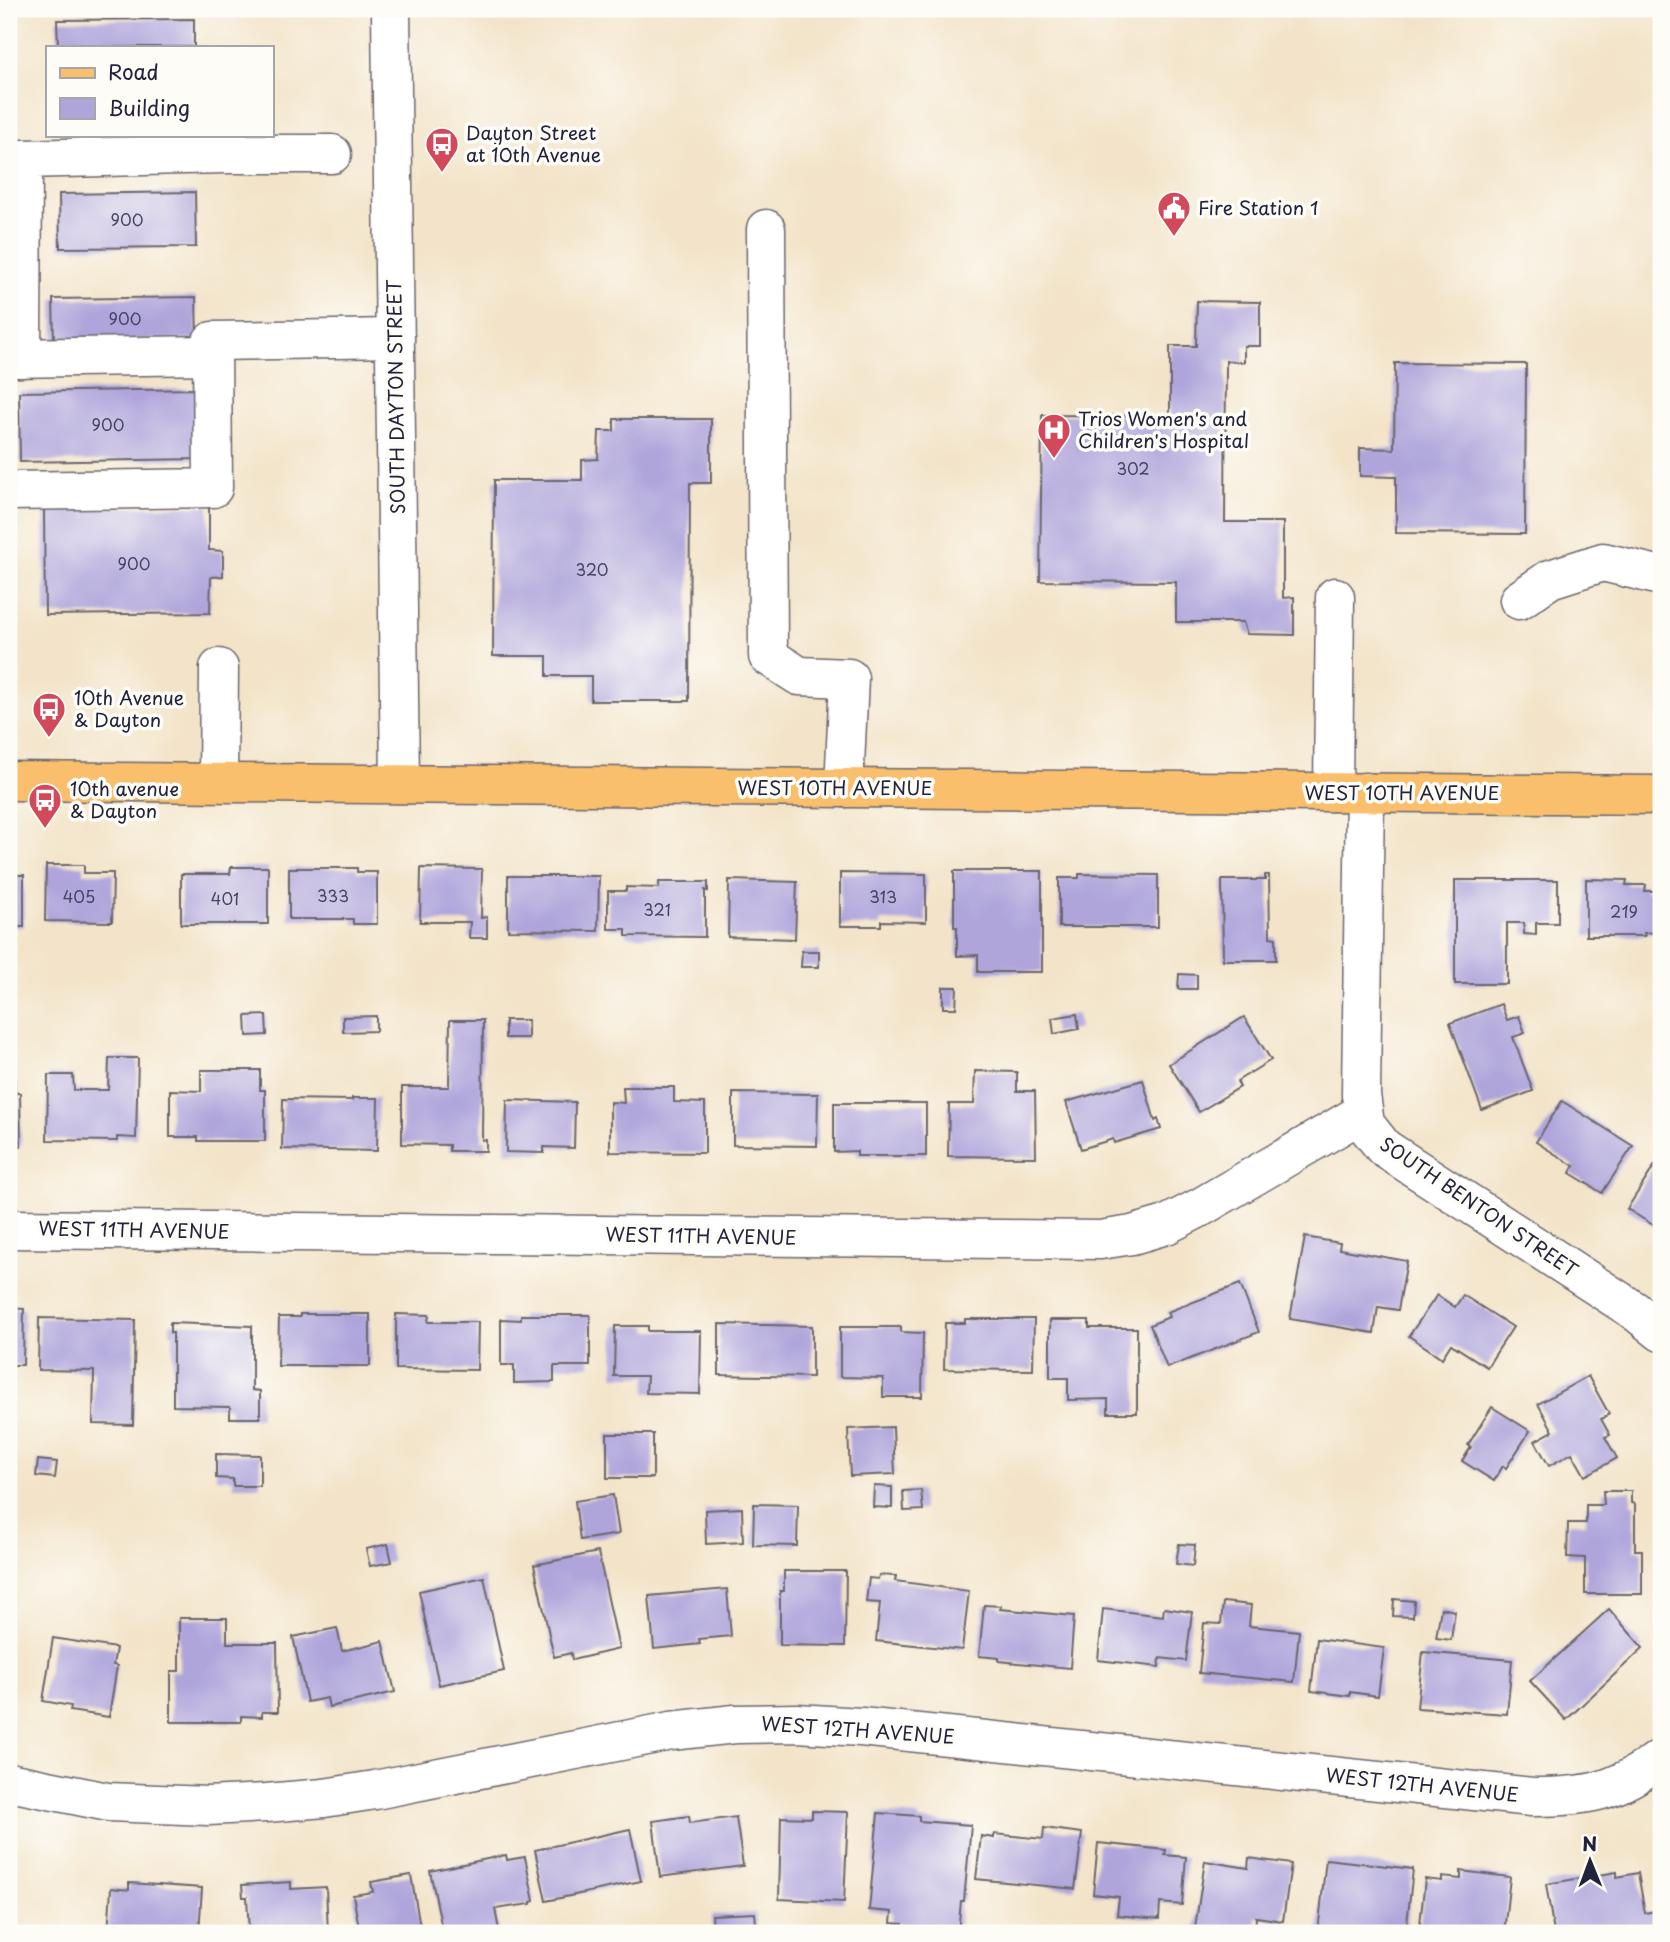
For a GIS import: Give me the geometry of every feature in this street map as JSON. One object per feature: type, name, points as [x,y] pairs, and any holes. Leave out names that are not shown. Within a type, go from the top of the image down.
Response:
[{"type":"main road","name":"WEST 10TH AVENUE","points":[[9,781],[1661,795]]},
{"type":"street","name":"SOUTH DAYTON STREET","points":[[391,9],[400,784]]},
{"type":"street","points":[[212,355],[15,358],[23,159],[224,153],[332,154]]},
{"type":"street","points":[[766,229],[768,656],[799,676],[849,678],[844,788]]},
{"type":"street","points":[[9,491],[213,488],[212,341],[395,338]]},
{"type":"street","points":[[1519,600],[1550,579],[1604,562],[1661,576]]},
{"type":"street","points":[[1335,597],[1349,792],[1362,1113]]},
{"type":"street","points":[[218,782],[219,668]]},
{"type":"street","name":"WEST 11TH AVENUE","points":[[9,1229],[1100,1240],[1132,1235],[1166,1225],[1362,1113]]},
{"type":"street","name":"SOUTH BENTON STREET","points":[[1362,1113],[1372,1135],[1384,1148],[1635,1311],[1661,1332]]},
{"type":"street","name":"WEST 12TH AVENUE","points":[[11,1791],[108,1802],[208,1806],[324,1798],[671,1731],[735,1724],[785,1723],[861,1727],[1532,1797],[1569,1797],[1602,1791],[1635,1777],[1661,1758]]},
{"type":"building","points":[[194,19],[194,46],[58,46],[57,20]]},
{"type":"building","points":[[195,192],[196,247],[60,248],[59,194]]},
{"type":"building","points":[[196,297],[197,339],[54,341],[53,299]]},
{"type":"building","points":[[1197,301],[1260,302],[1260,346],[1244,346],[1244,362],[1226,361],[1225,522],[1283,522],[1283,598],[1294,597],[1294,635],[1247,634],[1243,622],[1176,622],[1176,582],[1040,581],[1042,415],[1170,416],[1170,346],[1196,346]]},
{"type":"building","points":[[1395,363],[1526,364],[1525,534],[1396,533],[1396,477],[1360,476],[1360,448],[1394,449]]},
{"type":"building","points":[[197,389],[198,459],[20,462],[19,392]]},
{"type":"building","points":[[614,419],[711,419],[711,483],[690,483],[689,701],[591,701],[591,676],[547,676],[547,656],[493,656],[494,480],[582,480],[582,460],[598,459],[599,431],[614,431]]},
{"type":"building","points":[[209,506],[209,550],[223,551],[223,576],[211,577],[210,613],[45,615],[44,508]]},
{"type":"building","points":[[46,865],[84,865],[84,873],[113,873],[112,922],[45,921]]},
{"type":"building","points":[[231,867],[268,867],[268,924],[181,924],[181,874],[230,874]]},
{"type":"building","points":[[289,868],[357,868],[357,872],[377,872],[377,924],[353,924],[353,919],[289,919]]},
{"type":"building","points":[[421,868],[482,869],[481,918],[487,917],[487,938],[469,938],[470,922],[420,922]]},
{"type":"building","points":[[954,871],[1042,871],[1042,972],[978,972],[978,955],[957,956]]},
{"type":"building","points":[[840,873],[926,874],[926,922],[881,921],[881,926],[840,926]]},
{"type":"building","points":[[1079,874],[1158,875],[1158,927],[1059,927],[1059,878],[1079,878]]},
{"type":"building","points":[[9,875],[24,875],[24,927],[9,927]]},
{"type":"building","points":[[1265,875],[1269,875],[1270,937],[1276,938],[1276,960],[1223,960],[1222,880],[1265,880]]},
{"type":"building","points":[[508,876],[599,876],[598,931],[508,930]]},
{"type":"building","points":[[1586,879],[1627,880],[1626,885],[1646,885],[1645,891],[1661,891],[1661,932],[1644,933],[1645,936],[1586,936]]},
{"type":"building","points":[[729,880],[797,882],[795,939],[728,937]]},
{"type":"building","points":[[1455,880],[1558,880],[1558,923],[1536,923],[1536,935],[1524,934],[1524,923],[1507,923],[1507,984],[1455,984]]},
{"type":"building","points":[[659,882],[708,882],[708,891],[705,890],[705,937],[626,936],[626,929],[608,929],[608,891],[626,891],[626,887],[659,888]]},
{"type":"building","points":[[802,951],[819,951],[819,967],[801,967]]},
{"type":"building","points":[[1179,974],[1197,975],[1197,989],[1178,989]]},
{"type":"building","points":[[943,987],[957,987],[956,1008],[943,1008]]},
{"type":"building","points":[[1501,1004],[1507,1020],[1519,1016],[1525,1033],[1513,1037],[1533,1091],[1482,1110],[1450,1023]]},
{"type":"building","points":[[1077,1014],[1079,1029],[1054,1034],[1052,1018]]},
{"type":"building","points":[[266,1015],[267,1035],[247,1036],[246,1016]]},
{"type":"building","points":[[376,1016],[376,1031],[343,1032],[343,1017]]},
{"type":"building","points":[[1244,1017],[1271,1060],[1237,1081],[1240,1087],[1199,1112],[1169,1064]]},
{"type":"building","points":[[450,1020],[483,1020],[482,1140],[486,1140],[486,1151],[449,1151],[449,1145],[402,1144],[402,1087],[449,1087]]},
{"type":"building","points":[[505,1020],[528,1020],[528,1038],[505,1038]]},
{"type":"building","points":[[109,1058],[138,1058],[136,1138],[117,1137],[117,1141],[47,1140],[48,1075],[73,1075],[74,1090],[108,1090]]},
{"type":"building","points":[[201,1070],[260,1070],[260,1090],[265,1090],[265,1141],[198,1141],[198,1137],[170,1137],[170,1090],[201,1091]]},
{"type":"building","points":[[9,1071],[15,1071],[15,1093],[20,1093],[21,1147],[9,1147]]},
{"type":"building","points":[[975,1071],[1017,1072],[1017,1091],[1035,1091],[1036,1157],[948,1156],[949,1104],[974,1104]]},
{"type":"building","points":[[1143,1080],[1155,1121],[1158,1119],[1161,1129],[1114,1143],[1113,1139],[1081,1149],[1066,1102]]},
{"type":"building","points":[[623,1087],[674,1087],[674,1102],[705,1103],[705,1153],[610,1152],[610,1102],[624,1103]]},
{"type":"building","points":[[733,1093],[818,1094],[817,1146],[733,1145]]},
{"type":"building","points":[[378,1098],[377,1151],[282,1149],[283,1099]]},
{"type":"building","points":[[507,1100],[575,1102],[574,1148],[544,1147],[544,1153],[506,1152]]},
{"type":"building","points":[[1562,1101],[1633,1146],[1602,1193],[1570,1173],[1574,1166],[1536,1142]]},
{"type":"building","points":[[834,1103],[926,1103],[926,1156],[857,1156],[857,1151],[834,1152]]},
{"type":"building","points":[[1655,1165],[1661,1169],[1661,1230],[1627,1209]]},
{"type":"building","points":[[1305,1237],[1340,1243],[1339,1249],[1407,1261],[1398,1310],[1378,1307],[1374,1333],[1290,1319]]},
{"type":"building","points":[[1240,1284],[1259,1332],[1167,1368],[1150,1325],[1169,1317],[1167,1312]]},
{"type":"building","points":[[1437,1295],[1455,1307],[1463,1295],[1513,1327],[1487,1367],[1451,1344],[1442,1358],[1409,1336]]},
{"type":"building","points":[[9,1308],[24,1309],[23,1365],[9,1365]]},
{"type":"building","points":[[300,1314],[370,1314],[370,1366],[278,1366],[279,1317],[300,1317]]},
{"type":"building","points":[[396,1314],[429,1315],[428,1322],[478,1322],[477,1370],[396,1369]]},
{"type":"building","points":[[521,1315],[590,1315],[590,1366],[554,1366],[554,1382],[514,1383],[514,1365],[501,1365],[501,1319],[521,1320]]},
{"type":"building","points":[[39,1318],[135,1320],[133,1425],[93,1424],[94,1371],[38,1370]]},
{"type":"building","points":[[965,1319],[1034,1319],[1033,1370],[944,1369],[945,1323],[965,1323]]},
{"type":"building","points":[[1050,1320],[1089,1320],[1089,1328],[1137,1328],[1137,1413],[1108,1413],[1108,1399],[1068,1400],[1068,1378],[1050,1378]]},
{"type":"building","points":[[170,1323],[252,1326],[252,1390],[260,1391],[260,1418],[230,1418],[230,1407],[173,1406],[173,1333],[170,1333]]},
{"type":"building","points":[[719,1324],[812,1326],[812,1377],[719,1375]]},
{"type":"building","points":[[615,1326],[648,1326],[648,1331],[701,1331],[700,1394],[646,1393],[647,1376],[614,1376]]},
{"type":"building","points":[[840,1327],[901,1327],[901,1332],[923,1333],[922,1397],[883,1397],[883,1378],[840,1377]]},
{"type":"building","points":[[1588,1376],[1609,1414],[1601,1419],[1610,1435],[1605,1437],[1617,1458],[1585,1476],[1572,1453],[1549,1466],[1535,1441],[1553,1431],[1538,1404]]},
{"type":"building","points":[[1492,1407],[1530,1431],[1506,1468],[1503,1466],[1494,1481],[1462,1461],[1471,1447],[1468,1445]]},
{"type":"building","points":[[893,1427],[895,1474],[850,1476],[848,1429]]},
{"type":"building","points":[[607,1434],[653,1434],[653,1478],[607,1478]]},
{"type":"building","points":[[216,1454],[260,1455],[260,1486],[233,1486],[233,1479],[216,1478]]},
{"type":"building","points":[[38,1460],[57,1462],[55,1478],[36,1476]]},
{"type":"building","points":[[874,1486],[892,1487],[892,1508],[873,1507]]},
{"type":"building","points":[[921,1490],[923,1510],[904,1511],[903,1491]]},
{"type":"building","points":[[1603,1491],[1631,1491],[1631,1503],[1635,1504],[1635,1550],[1642,1550],[1642,1594],[1585,1594],[1585,1558],[1567,1557],[1568,1523],[1586,1523],[1586,1505],[1604,1505]]},
{"type":"building","points":[[613,1495],[619,1534],[580,1540],[575,1501]]},
{"type":"building","points":[[754,1504],[798,1505],[797,1546],[753,1545]]},
{"type":"building","points":[[742,1508],[743,1542],[706,1544],[705,1510]]},
{"type":"building","points":[[388,1544],[392,1562],[370,1566],[366,1549]]},
{"type":"building","points":[[1179,1544],[1195,1545],[1193,1566],[1176,1564]]},
{"type":"building","points":[[598,1552],[619,1649],[572,1660],[571,1653],[554,1657],[534,1565]]},
{"type":"building","points":[[784,1571],[846,1571],[845,1646],[780,1645],[780,1591],[784,1591]]},
{"type":"building","points":[[879,1575],[896,1576],[895,1581],[969,1591],[962,1650],[876,1641],[880,1603],[866,1602],[869,1578],[878,1579]]},
{"type":"building","points":[[484,1577],[504,1671],[439,1685],[419,1591]]},
{"type":"building","points":[[727,1589],[731,1636],[699,1639],[700,1644],[654,1649],[649,1596]]},
{"type":"building","points":[[1394,1599],[1414,1601],[1413,1617],[1393,1616]]},
{"type":"building","points":[[1223,1602],[1251,1605],[1249,1626],[1299,1631],[1294,1682],[1199,1673],[1204,1623],[1221,1624]]},
{"type":"building","points":[[984,1605],[1074,1616],[1070,1668],[999,1661],[999,1658],[979,1656]]},
{"type":"building","points":[[1164,1608],[1192,1612],[1186,1661],[1160,1658],[1159,1667],[1098,1660],[1103,1609],[1163,1616]]},
{"type":"building","points":[[1441,1608],[1455,1611],[1451,1640],[1436,1638]]},
{"type":"building","points":[[1609,1609],[1643,1648],[1566,1720],[1530,1681]]},
{"type":"building","points":[[179,1618],[227,1618],[227,1643],[277,1643],[278,1712],[262,1712],[262,1717],[241,1716],[241,1722],[171,1722],[171,1671],[179,1671]]},
{"type":"building","points":[[337,1628],[342,1651],[383,1641],[395,1692],[329,1707],[327,1698],[307,1702],[293,1637]]},
{"type":"building","points":[[53,1638],[116,1648],[113,1665],[117,1666],[109,1717],[70,1711],[71,1706],[43,1701]]},
{"type":"building","points":[[1317,1639],[1384,1648],[1378,1696],[1311,1691]]},
{"type":"building","points":[[1423,1652],[1512,1660],[1507,1714],[1417,1708]]},
{"type":"building","points":[[812,1811],[848,1812],[844,1902],[779,1899],[781,1817],[812,1818]]},
{"type":"building","points":[[878,1813],[919,1816],[919,1821],[971,1825],[964,1901],[961,1901],[958,1933],[902,1933],[903,1924],[891,1923],[892,1912],[869,1910]]},
{"type":"building","points":[[689,1816],[690,1823],[736,1817],[743,1866],[660,1877],[653,1821]]},
{"type":"building","points":[[1044,1828],[1082,1833],[1075,1889],[976,1879],[981,1836],[994,1838],[994,1834],[1043,1839]]},
{"type":"building","points":[[630,1829],[641,1881],[546,1901],[535,1850]]},
{"type":"building","points":[[1098,1843],[1166,1850],[1165,1855],[1186,1857],[1182,1905],[1160,1903],[1159,1919],[1117,1915],[1119,1897],[1093,1894]]},
{"type":"building","points":[[506,1855],[507,1860],[525,1857],[534,1901],[531,1904],[495,1909],[499,1930],[443,1933],[430,1871]]},
{"type":"building","points":[[1249,1858],[1291,1864],[1283,1921],[1256,1917],[1255,1933],[1195,1928],[1205,1861],[1248,1868]]},
{"type":"building","points":[[1326,1859],[1413,1869],[1406,1933],[1318,1932]]},
{"type":"building","points":[[1461,1871],[1510,1877],[1504,1933],[1446,1928],[1445,1933],[1419,1933],[1425,1879],[1461,1879]]},
{"type":"building","points":[[1617,1872],[1617,1877],[1638,1873],[1645,1913],[1661,1910],[1661,1933],[1554,1933],[1546,1884]]},
{"type":"building","points":[[411,1875],[421,1932],[360,1933],[353,1895],[373,1892],[371,1882]]},
{"type":"building","points":[[291,1882],[291,1889],[326,1887],[328,1933],[249,1933],[247,1897],[243,1897],[242,1885]]},
{"type":"building","points":[[129,1883],[202,1888],[199,1933],[108,1933],[111,1888],[129,1890]]},
{"type":"building","points":[[755,1913],[757,1933],[713,1933],[712,1915]]},
{"type":"place","name":"Dayton Street at 10th Avenue","points":[[442,174]]},
{"type":"place","name":"Fire Station 1","points":[[1174,238]]},
{"type":"place","name":"Trios Women's and Children's Hospital","points":[[1054,460]]},
{"type":"place","name":"10th Avenue & Dayton","points":[[49,739]]},
{"type":"place","name":"10th avenue & Dayton","points":[[45,830]]}]
